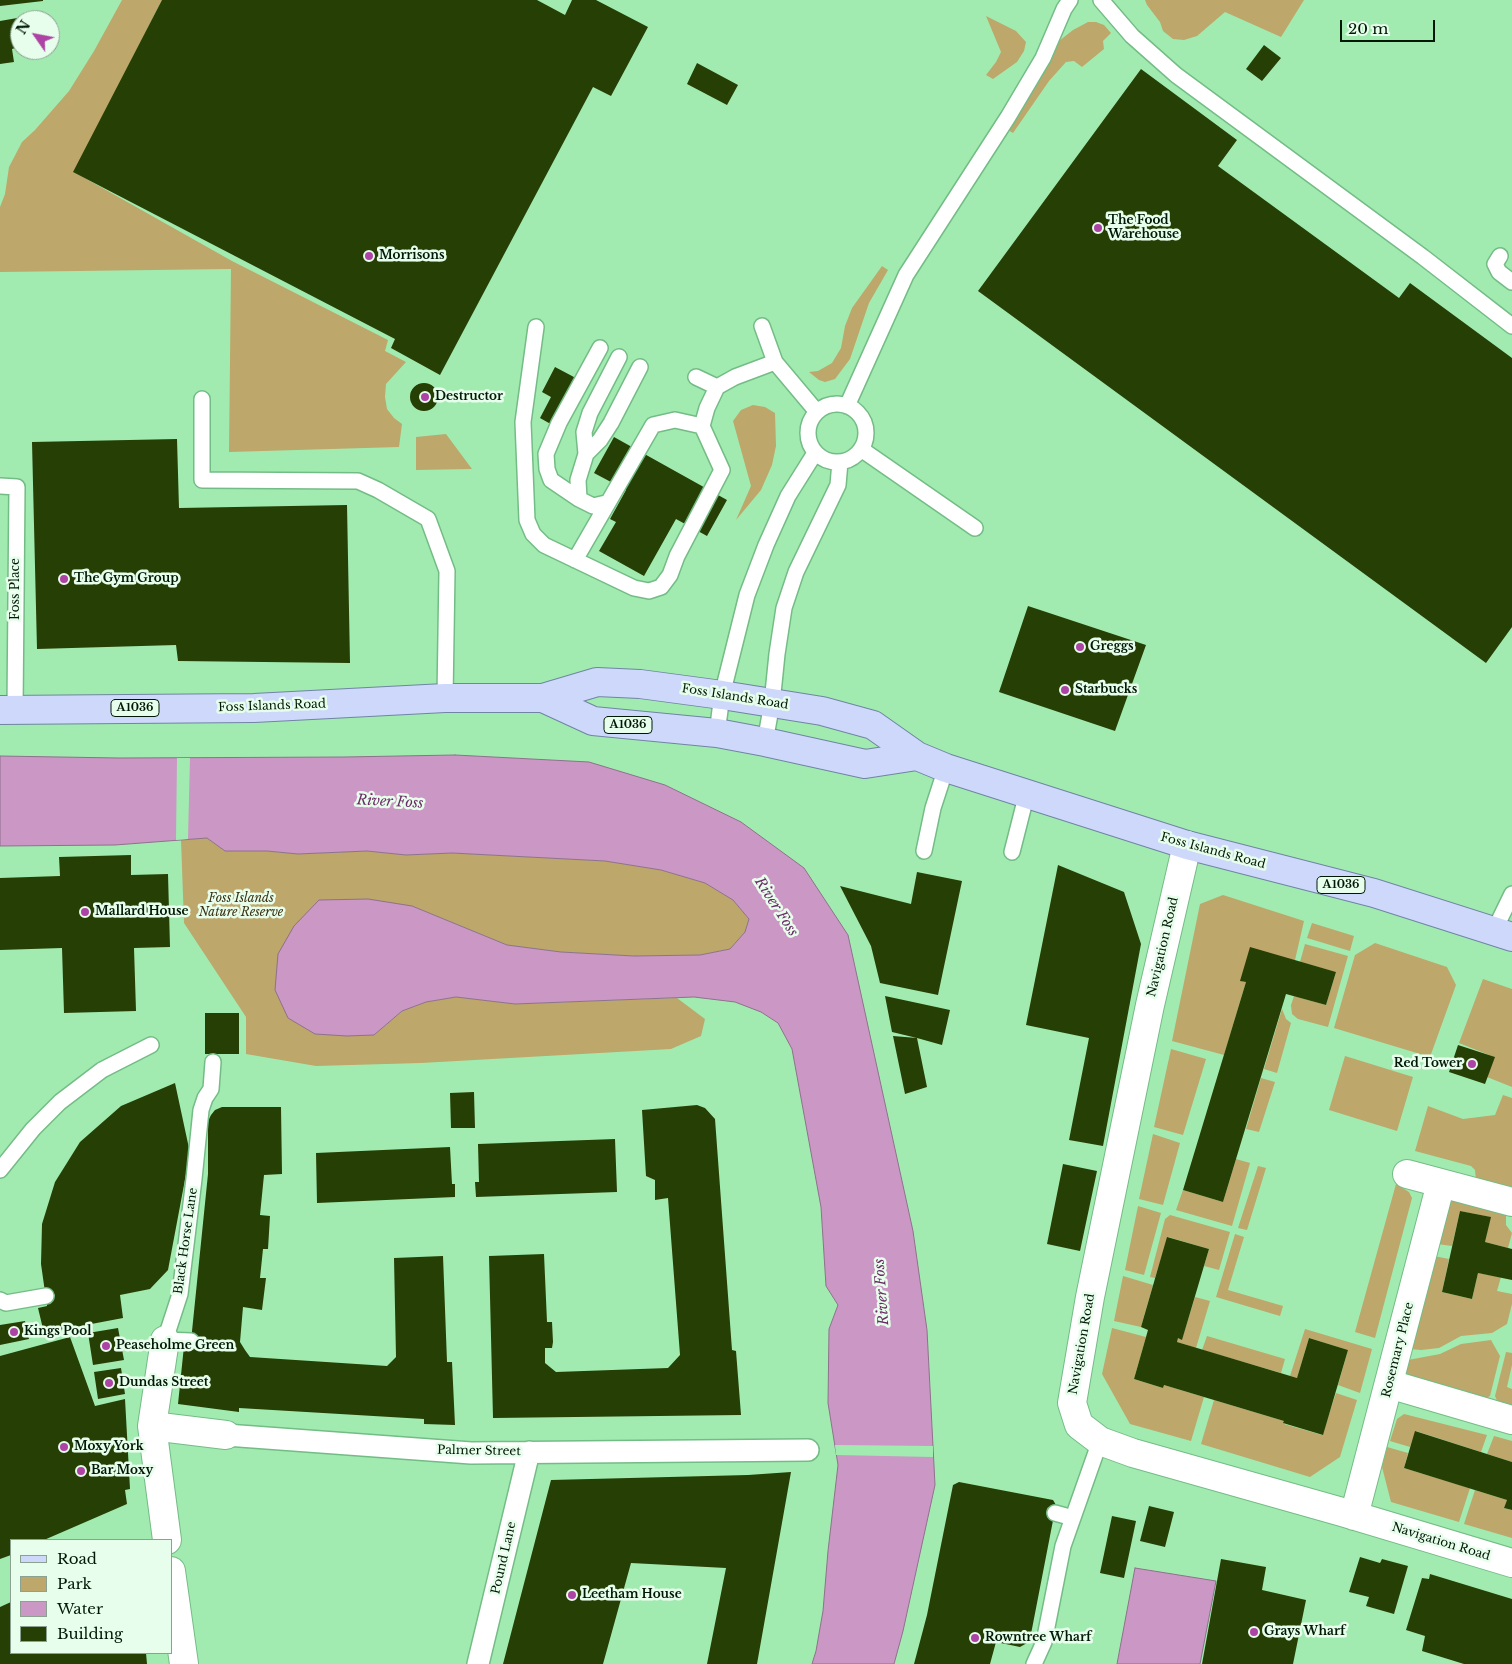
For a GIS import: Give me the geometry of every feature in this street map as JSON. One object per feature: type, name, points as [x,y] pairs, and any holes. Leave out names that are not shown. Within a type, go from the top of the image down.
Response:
[{"type":"main road","name":"Foss Islands Road","points":[[8,709],[254,708],[446,698],[543,698],[597,682],[640,684],[722,695],[822,711],[873,725],[917,756],[946,768],[1187,845],[1374,893],[1503,934]]},
{"type":"main road","name":"Foss Islands Road","points":[[543,698],[594,721],[717,733],[865,764],[917,756]]},
{"type":"street","name":"Navigation Road","points":[[1187,845],[1152,996],[1090,1297],[1072,1402],[1079,1425],[1100,1441],[1133,1453],[1342,1512],[1512,1563]]},
{"type":"street","points":[[1407,1174],[1512,1202]]},
{"type":"street","name":"Rosemary Place","points":[[1342,1512],[1389,1384],[1441,1183]]},
{"type":"street","name":"Black Horse Lane","points":[[167,1539],[152,1426],[178,1340]]},
{"type":"street","points":[[1389,1384],[1512,1420]]},
{"type":"street","name":"Palmer Street","points":[[152,1426],[226,1435],[471,1453],[808,1450]]},
{"type":"street","name":"Pound Lane","points":[[478,1664],[529,1452]]},
{"type":"street","points":[[172,1578],[184,1664]]},
{"type":"lane","points":[[848,406],[906,275],[1028,83],[1070,0]]},
{"type":"lane","points":[[1102,0],[1132,36],[1176,75],[1424,257],[1512,326]]},
{"type":"lane","points":[[1500,256],[1495,264],[1499,272],[1512,282]]},
{"type":"lane","points":[[762,326],[776,362],[817,412]]},
{"type":"lane","points":[[536,327],[523,422],[527,520],[533,534],[544,545],[634,588],[649,591],[661,587],[670,575],[677,556],[722,470],[702,426],[707,408],[717,387],[735,376],[776,362]]},
{"type":"lane","points":[[600,348],[550,442],[546,454],[547,469],[551,480],[593,506],[606,503]]},
{"type":"lane","points":[[579,499],[578,480],[586,454],[584,432],[590,413],[619,357]]},
{"type":"lane","points":[[586,454],[600,440],[611,424],[640,367]]},
{"type":"lane","points":[[696,377],[717,387]]},
{"type":"lane","points":[[202,399],[202,480],[358,481],[378,490],[428,519],[447,571],[446,698]]},
{"type":"lane","points":[[833,404],[848,406],[854,409],[863,422],[866,431],[861,449],[855,456],[840,462],[831,462],[815,453],[810,445],[808,427],[811,419],[817,412],[833,404]]},
{"type":"lane","points":[[575,560],[652,425],[675,420],[702,426]]},
{"type":"lane","points":[[861,449],[975,528]]},
{"type":"lane","points":[[717,733],[722,695],[747,595],[766,545],[788,496],[815,453]]},
{"type":"lane","points":[[765,742],[784,608],[796,572],[838,484],[840,462]]},
{"type":"lane","name":"Foss Place","points":[[0,486],[17,487],[8,709]]},
{"type":"lane","points":[[924,851],[933,808],[946,768]]},
{"type":"lane","points":[[1012,852],[1027,793]]},
{"type":"lane","points":[[1503,934],[1512,894]]},
{"type":"lane","points":[[0,1170],[33,1129],[60,1102],[102,1070],[151,1045]]},
{"type":"lane","name":"Black Horse Lane","points":[[178,1340],[180,1294],[201,1110],[211,1089],[213,1062]]},
{"type":"lane","points":[[0,1300],[6,1303],[46,1296]]},
{"type":"lane","points":[[1034,1664],[1044,1642],[1063,1546],[1100,1441]]},
{"type":"lane","points":[[1055,1513],[1073,1518]]},
{"type":"green space","points":[[122,0],[162,0],[74,172],[232,261],[388,340],[385,351],[406,362],[386,384],[385,397],[387,409],[402,424],[399,447],[229,452],[231,269],[0,272],[0,207],[5,194],[9,167],[22,142],[69,91]]},
{"type":"green space","points":[[1145,0],[1304,0],[1281,37],[1225,12],[1197,36],[1184,40],[1173,39],[1163,31],[1160,22]]},
{"type":"green space","points":[[986,16],[1016,31],[1026,42],[1024,51],[1017,62],[993,79],[986,75],[1001,52]]},
{"type":"green space","points":[[1088,22],[1104,25],[1111,33],[1103,41],[1104,49],[1082,67],[1074,61],[1066,62],[1049,81],[1013,133],[1008,130],[1059,41],[1073,30]]},
{"type":"green space","points":[[882,266],[888,270],[869,303],[850,359],[835,379],[825,382],[819,380],[809,372],[818,371],[832,363],[841,348],[845,326],[852,308]]},
{"type":"green space","points":[[753,405],[765,407],[775,413],[776,446],[772,465],[761,490],[736,520],[751,486],[733,421],[741,410]]},
{"type":"green space","points":[[446,434],[472,469],[416,470],[416,437]]},
{"type":"green space","name":"Foss Islands Nature Reserve","points":[[207,838],[225,851],[267,851],[298,854],[367,851],[406,855],[452,853],[605,861],[661,870],[705,883],[733,900],[749,919],[745,932],[730,949],[700,955],[634,956],[561,952],[507,945],[412,906],[374,1035],[402,1011],[426,1002],[456,997],[515,1004],[677,998],[705,1019],[701,1036],[671,1049],[421,1063],[316,1066],[246,1054],[246,1017],[184,923],[181,840]]},
{"type":"green space","points":[[1223,895],[1304,921],[1295,960],[1241,981],[1246,982],[1224,1055],[1172,1041],[1200,904]]},
{"type":"green space","points":[[1312,923],[1354,936],[1350,951],[1307,938]]},
{"type":"green space","points":[[1375,943],[1447,967],[1456,985],[1430,1057],[1334,1028],[1355,955]]},
{"type":"green space","points":[[1305,944],[1348,956],[1328,1027],[1298,1019],[1292,1014],[1291,1005],[1294,996],[1326,1005],[1336,972],[1300,962]]},
{"type":"green space","points":[[1483,979],[1512,989],[1512,1087],[1487,1077],[1494,1057],[1459,1043]]},
{"type":"green space","points":[[1282,1009],[1286,1019],[1291,1023],[1277,1073],[1264,1069]]},
{"type":"green space","points":[[1171,1049],[1206,1059],[1183,1135],[1154,1127]]},
{"type":"green space","points":[[1345,1056],[1413,1077],[1397,1131],[1329,1110]]},
{"type":"green space","points":[[1261,1078],[1275,1082],[1259,1132],[1246,1129]]},
{"type":"green space","points":[[1503,1095],[1512,1098],[1512,1196],[1476,1180],[1475,1170],[1471,1166],[1415,1151],[1428,1106],[1463,1119],[1495,1115]]},
{"type":"green space","points":[[1153,1134],[1180,1143],[1163,1205],[1139,1199]]},
{"type":"green space","points":[[1236,1159],[1250,1163],[1232,1226],[1176,1210],[1183,1190],[1223,1202]]},
{"type":"green space","points":[[1258,1166],[1266,1168],[1247,1230],[1238,1228]]},
{"type":"green space","points":[[1396,1184],[1409,1192],[1412,1198],[1375,1338],[1355,1332]]},
{"type":"green space","points":[[1460,1200],[1506,1210],[1506,1225],[1512,1233],[1508,1248],[1485,1242],[1490,1217],[1460,1211],[1452,1246],[1437,1244],[1448,1206],[1452,1201]]},
{"type":"green space","points":[[1138,1206],[1161,1213],[1144,1275],[1125,1270]]},
{"type":"green space","points":[[1170,1215],[1230,1232],[1219,1270],[1204,1266],[1209,1249],[1168,1237],[1155,1278],[1150,1277],[1165,1219]]},
{"type":"green space","points":[[1235,1234],[1244,1237],[1228,1290],[1283,1306],[1280,1316],[1216,1297]]},
{"type":"green space","points":[[1434,1256],[1449,1259],[1442,1292],[1472,1299],[1478,1273],[1501,1277],[1497,1291],[1512,1294],[1512,1304],[1507,1324],[1492,1333],[1461,1336],[1439,1348],[1410,1349]]},
{"type":"green space","points":[[1123,1276],[1153,1285],[1141,1327],[1114,1321]]},
{"type":"green space","points":[[1195,1297],[1210,1301],[1196,1348],[1177,1342],[1178,1338],[1182,1339]]},
{"type":"green space","points":[[1112,1328],[1146,1337],[1134,1379],[1163,1388],[1164,1385],[1204,1397],[1191,1441],[1130,1424],[1102,1374]]},
{"type":"green space","points":[[1305,1329],[1372,1349],[1360,1393],[1338,1385],[1348,1350],[1309,1338],[1297,1378],[1290,1376]]},
{"type":"green space","points":[[1207,1336],[1285,1359],[1281,1373],[1202,1350]]},
{"type":"green space","points":[[1491,1340],[1500,1356],[1490,1396],[1481,1401],[1405,1376],[1404,1371],[1408,1360],[1440,1354],[1461,1344]]},
{"type":"green space","points":[[1506,1352],[1512,1353],[1512,1365],[1507,1387],[1512,1389],[1512,1409],[1499,1405],[1495,1396]]},
{"type":"green space","points":[[1336,1393],[1357,1400],[1340,1457],[1310,1477],[1201,1444],[1214,1400],[1284,1421],[1284,1424],[1322,1435]]},
{"type":"green space","points":[[1404,1414],[1487,1435],[1481,1452],[1416,1431],[1410,1447],[1390,1441],[1397,1419]]},
{"type":"green space","points":[[1494,1436],[1512,1441],[1512,1462],[1487,1454]]},
{"type":"green space","points":[[1387,1447],[1408,1453],[1404,1468],[1470,1488],[1459,1522],[1391,1502],[1382,1467]]},
{"type":"green space","points":[[1475,1490],[1507,1500],[1504,1508],[1512,1510],[1512,1538],[1464,1524]]},
{"type":"water","name":"River Foss","points":[[455,755],[589,762],[665,785],[741,822],[804,868],[848,935],[913,1231],[927,1330],[935,1485],[894,1664],[812,1664],[823,1611],[838,1465],[828,1403],[829,1329],[838,1305],[826,1286],[821,1207],[792,1049],[778,1023],[761,1012],[735,1002],[694,997],[515,1004],[456,997],[426,1002],[402,1011],[374,1035],[315,1034],[288,1018],[275,990],[278,954],[294,926],[319,900],[368,899],[412,906],[507,945],[561,952],[634,956],[700,955],[730,949],[745,932],[749,919],[733,900],[705,883],[661,870],[605,861],[452,853],[406,855],[367,851],[298,854],[267,851],[225,851],[207,838],[115,845],[0,846],[0,756],[119,758]]},
{"type":"water","points":[[1135,1568],[1216,1581],[1200,1664],[1117,1664]]},
{"type":"pier","points":[[177,758],[190,758],[188,839],[176,840]]},
{"type":"pier","points":[[835,1445],[933,1446],[933,1457],[836,1455]]},
{"type":"building","points":[[0,0],[43,0],[43,1],[0,6]]},
{"type":"building","name":"Morrisons","points":[[162,0],[537,0],[565,15],[572,0],[596,0],[648,27],[611,96],[593,87],[440,375],[391,348],[395,339],[73,172]]},
{"type":"building","points":[[10,19],[10,60],[14,60],[14,62],[0,64],[0,21]]},
{"type":"building","points":[[1264,45],[1281,58],[1262,81],[1246,69]]},
{"type":"building","points":[[697,63],[738,85],[727,105],[687,84]]},
{"type":"building","points":[[1141,69],[1237,140],[1218,166],[1399,298],[1410,283],[1512,358],[1512,627],[1486,663],[978,291]]},
{"type":"building","points":[[555,367],[589,385],[563,431],[540,418],[551,397],[542,392]]},
{"type":"building","name":"Destructor","points":[[424,383],[434,387],[438,397],[434,407],[424,411],[414,407],[410,397],[414,387]]},
{"type":"building","points":[[614,437],[727,500],[707,536],[676,519],[644,576],[599,551],[616,522],[610,519],[626,490],[594,473]]},
{"type":"building","points":[[177,439],[179,508],[347,505],[350,663],[178,661],[176,645],[37,649],[32,442]]},
{"type":"building","points":[[1028,606],[1146,645],[1115,731],[999,692]]},
{"type":"building","name":"Mallard House","points":[[131,855],[131,875],[168,874],[170,947],[134,948],[136,1011],[64,1013],[62,948],[0,950],[0,878],[60,876],[59,857]]},
{"type":"building","points":[[1058,865],[1124,892],[1141,944],[1103,1146],[1069,1140],[1089,1038],[1026,1025]]},
{"type":"building","points":[[917,872],[962,881],[938,995],[880,983],[871,946],[840,886],[911,904]]},
{"type":"building","points":[[1250,947],[1336,972],[1326,1005],[1286,994],[1223,1202],[1183,1190],[1246,982],[1240,981]]},
{"type":"building","points":[[885,996],[950,1010],[942,1045],[892,1032]]},
{"type":"building","points":[[205,1013],[239,1013],[239,1054],[205,1054]]},
{"type":"building","points":[[893,1036],[917,1038],[927,1087],[905,1094]]},
{"type":"building","name":"Red Tower","points":[[1458,1045],[1495,1057],[1485,1084],[1449,1072]]},
{"type":"building","points":[[175,1083],[190,1153],[168,1270],[150,1289],[120,1295],[123,1318],[44,1333],[38,1308],[47,1306],[41,1264],[42,1224],[55,1182],[80,1142],[121,1106]]},
{"type":"building","points":[[474,1092],[475,1128],[451,1128],[450,1093]]},
{"type":"building","points":[[697,1105],[705,1108],[715,1119],[732,1350],[736,1351],[741,1415],[493,1418],[489,1256],[544,1254],[547,1322],[552,1322],[553,1342],[552,1348],[545,1348],[545,1363],[556,1372],[668,1368],[680,1355],[668,1198],[655,1200],[655,1180],[646,1176],[642,1110]]},
{"type":"building","points":[[222,1107],[281,1107],[282,1174],[264,1175],[260,1215],[270,1216],[268,1249],[263,1249],[260,1278],[266,1278],[262,1310],[243,1307],[240,1342],[250,1357],[387,1366],[396,1357],[394,1258],[443,1256],[447,1362],[452,1362],[455,1425],[424,1424],[424,1419],[239,1408],[239,1412],[178,1404],[184,1346],[191,1341],[208,1174],[208,1121],[215,1110]]},
{"type":"building","points":[[615,1139],[617,1192],[476,1197],[475,1182],[479,1182],[478,1144]]},
{"type":"building","points":[[450,1147],[452,1184],[455,1184],[455,1197],[317,1203],[316,1153]]},
{"type":"building","points":[[1063,1164],[1097,1171],[1080,1251],[1047,1244]]},
{"type":"building","points":[[1460,1211],[1491,1217],[1485,1242],[1512,1249],[1512,1280],[1478,1273],[1472,1299],[1442,1292]]},
{"type":"building","points":[[1167,1237],[1209,1249],[1182,1340],[1178,1338],[1177,1342],[1297,1378],[1309,1338],[1348,1350],[1323,1435],[1283,1423],[1284,1421],[1164,1385],[1163,1388],[1134,1379],[1148,1330],[1141,1327]]},
{"type":"building","name":"Kings Pool","points":[[25,1321],[29,1339],[0,1345],[0,1325]]},
{"type":"building","name":"Peaseholme Green","points":[[118,1328],[124,1360],[93,1365],[88,1333]]},
{"type":"building","name":"Moxy York","points":[[70,1337],[95,1406],[125,1399],[130,1489],[125,1490],[127,1504],[46,1539],[10,1539],[10,1555],[0,1559],[0,1356]]},
{"type":"building","name":"Dundas Street","points":[[121,1368],[125,1394],[98,1399],[94,1372]]},
{"type":"building","points":[[1415,1431],[1512,1462],[1512,1510],[1504,1508],[1507,1500],[1404,1468]]},
{"type":"building","name":"Leetham House","points":[[791,1472],[757,1664],[707,1664],[726,1568],[631,1563],[603,1664],[503,1664],[551,1480],[748,1475]]},
{"type":"building","name":"Rowntree Wharf","points":[[959,1482],[1053,1500],[1056,1505],[1031,1634],[1027,1643],[1020,1647],[996,1642],[990,1664],[914,1664],[927,1615],[953,1485]]},
{"type":"building","points":[[1149,1506],[1174,1512],[1165,1547],[1140,1541]]},
{"type":"building","points":[[1112,1516],[1136,1521],[1124,1578],[1100,1573]]},
{"type":"building","points":[[1360,1557],[1380,1563],[1382,1559],[1408,1566],[1394,1614],[1366,1606],[1369,1597],[1349,1592]]},
{"type":"building","name":"Grays Wharf","points":[[1221,1559],[1266,1567],[1262,1590],[1306,1600],[1293,1664],[1202,1664]]},
{"type":"building","points":[[1430,1574],[1512,1599],[1512,1664],[1464,1664],[1422,1651],[1425,1636],[1406,1630],[1422,1578],[1429,1579]]},
{"type":"building","points":[[10,1602],[10,1654],[146,1654],[147,1664],[0,1664],[0,1607]]},
{"type":"place","name":"The Food Warehouse","points":[[1098,228]]},
{"type":"place","name":"Morrisons","points":[[369,256]]},
{"type":"place","name":"Destructor","points":[[425,397]]},
{"type":"place","name":"The Gym Group","points":[[64,579]]},
{"type":"place","name":"Greggs","points":[[1080,647]]},
{"type":"place","name":"Starbucks","points":[[1065,690]]},
{"type":"place","name":"Mallard House","points":[[85,912]]},
{"type":"place","name":"Red Tower","points":[[1472,1064]]},
{"type":"place","name":"Kings Pool","points":[[14,1332]]},
{"type":"place","name":"Peaseholme Green","points":[[106,1346]]},
{"type":"place","name":"Dundas Street","points":[[109,1383]]},
{"type":"place","name":"Moxy York","points":[[64,1447]]},
{"type":"place","name":"Bar Moxy","points":[[81,1471]]},
{"type":"place","name":"Leetham House","points":[[572,1595]]},
{"type":"place","name":"Grays Wharf","points":[[1254,1632]]},
{"type":"place","name":"Rowntree Wharf","points":[[975,1638]]}]
